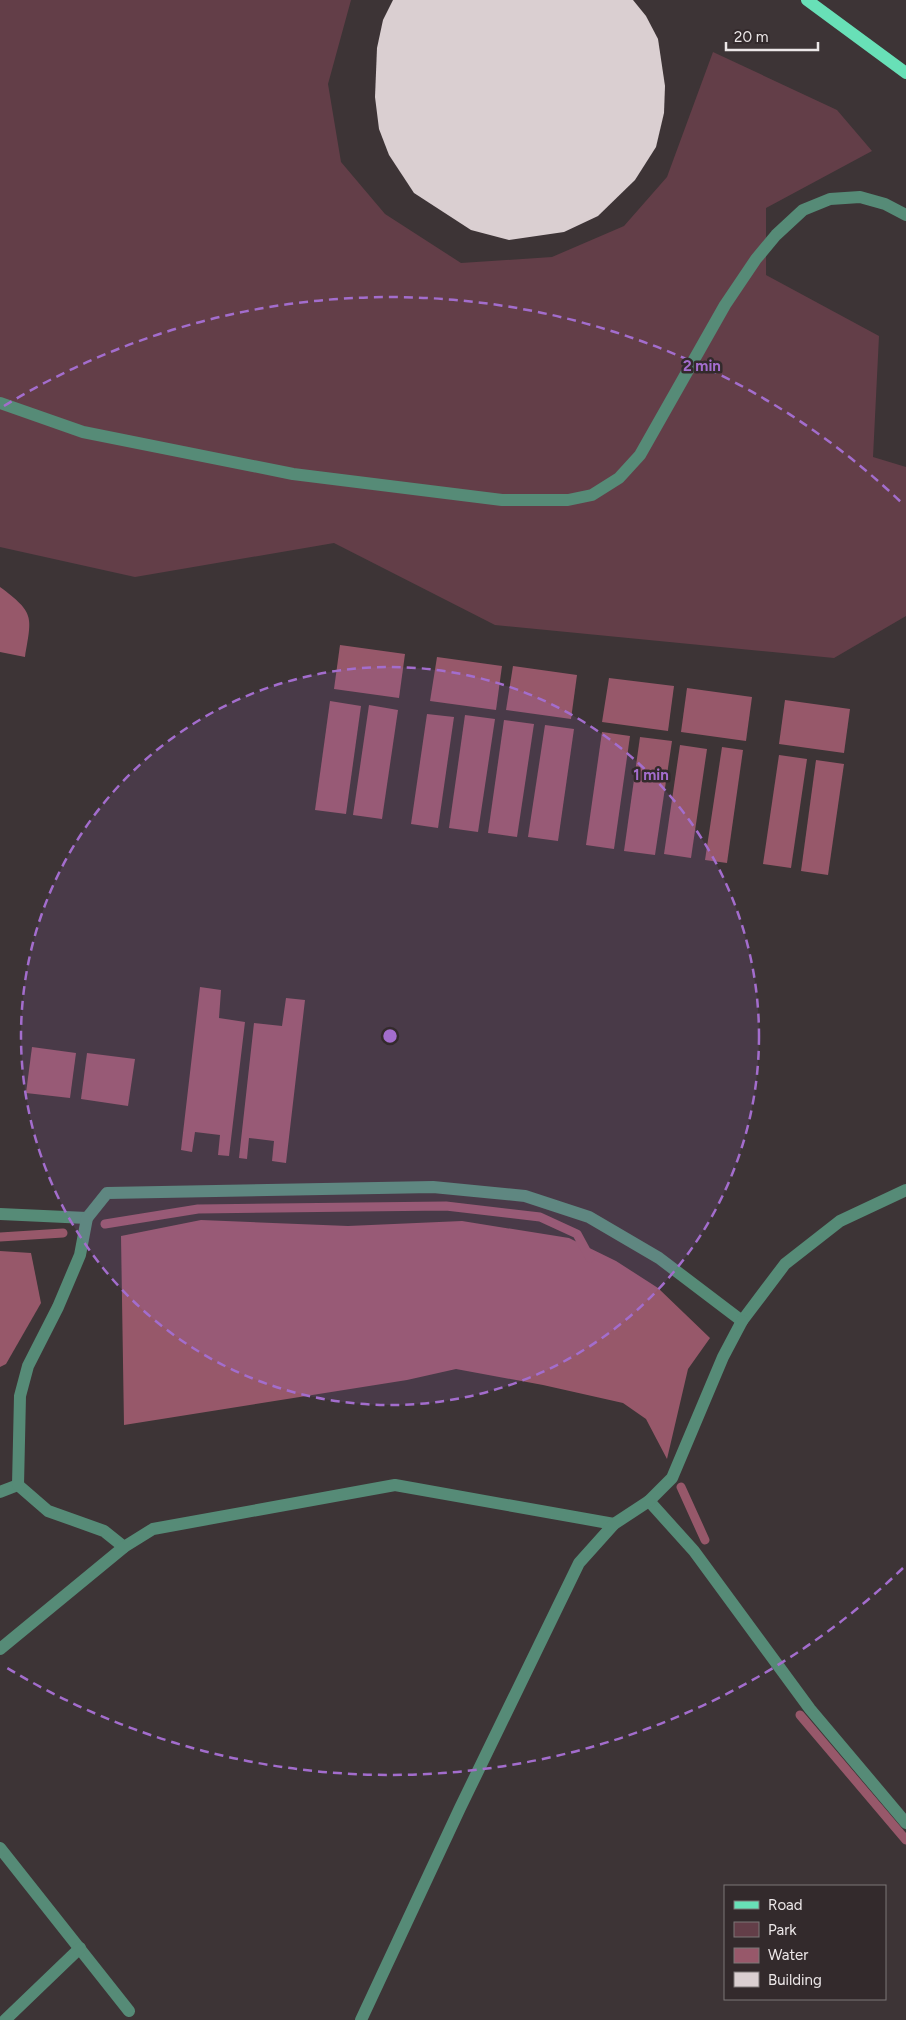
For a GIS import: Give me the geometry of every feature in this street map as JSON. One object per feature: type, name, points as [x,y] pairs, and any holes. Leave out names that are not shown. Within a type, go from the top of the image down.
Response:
[{"type":"main road","points":[[807,0],[906,73]]},
{"type":"street","points":[[0,403],[83,432],[293,474],[502,500],[568,500],[592,495],[619,478],[640,455],[730,297],[766,247],[803,210],[830,199],[860,197],[885,204],[906,215]]},
{"type":"street","points":[[18,1485],[20,1396],[28,1366],[58,1307],[80,1254],[88,1218],[107,1193],[433,1187],[525,1196],[590,1217],[659,1258],[742,1322]]},
{"type":"street","points":[[362,2020],[456,1817],[579,1564],[614,1524],[648,1501],[672,1478],[723,1356],[742,1322],[785,1264],[840,1221],[906,1190]]},
{"type":"street","points":[[0,1214],[88,1218]]},
{"type":"street","points":[[0,1492],[18,1485]]},
{"type":"street","points":[[18,1485],[48,1511],[104,1531],[124,1547]]},
{"type":"street","points":[[0,1650],[124,1547],[153,1529],[395,1485],[614,1524]]},
{"type":"street","points":[[648,1501],[694,1551],[810,1709],[906,1824]]},
{"type":"street","points":[[0,1848],[129,2012]]},
{"type":"street","points":[[4,2020],[80,1948]]},
{"type":"green space","points":[[0,0],[351,0],[328,84],[341,162],[385,214],[461,263],[552,257],[624,226],[667,177],[713,52],[837,110],[872,151],[766,208],[766,275],[879,336],[873,457],[906,467],[906,616],[834,658],[495,625],[334,543],[135,577],[0,547]]},
{"type":"water","points":[[0,587],[20,603],[28,616],[29,632],[25,657],[0,652]]},
{"type":"water","points":[[340,645],[405,654],[399,698],[334,689]]},
{"type":"water","points":[[437,657],[502,666],[496,710],[430,701]]},
{"type":"water","points":[[513,666],[577,675],[571,719],[506,710]]},
{"type":"water","points":[[609,678],[674,686],[668,731],[602,722]]},
{"type":"water","points":[[687,688],[752,697],[746,741],[681,732]]},
{"type":"water","points":[[785,700],[850,709],[844,753],[779,744]]},
{"type":"water","points":[[330,701],[361,706],[346,814],[315,810]]},
{"type":"water","points":[[369,705],[398,710],[382,819],[353,815]]},
{"type":"water","points":[[427,714],[454,717],[438,828],[411,824]]},
{"type":"water","points":[[465,715],[495,719],[478,832],[449,828]]},
{"type":"water","points":[[504,720],[534,724],[517,837],[488,833]]},
{"type":"water","points":[[545,725],[574,729],[558,841],[528,837]]},
{"type":"water","points":[[602,732],[630,736],[614,849],[586,845]]},
{"type":"water","points":[[640,737],[672,741],[655,855],[624,851]]},
{"type":"water","points":[[680,745],[707,749],[691,858],[664,854]]},
{"type":"water","points":[[722,747],[743,750],[727,863],[705,860]]},
{"type":"water","points":[[779,755],[807,759],[791,868],[763,864]]},
{"type":"water","points":[[816,760],[844,764],[828,875],[801,871]]},
{"type":"water","points":[[200,987],[221,990],[219,1018],[245,1022],[229,1156],[218,1155],[220,1135],[195,1132],[192,1152],[181,1150]]},
{"type":"water","points":[[286,998],[305,1000],[286,1163],[272,1161],[274,1141],[249,1138],[247,1159],[239,1158],[254,1023],[282,1026]]},
{"type":"water","points":[[32,1047],[76,1053],[70,1098],[26,1093]]},
{"type":"water","points":[[87,1053],[135,1059],[128,1106],[81,1099]]},
{"type":"water","points":[[201,1220],[348,1226],[462,1221],[569,1238],[616,1261],[658,1288],[710,1338],[688,1369],[667,1459],[646,1419],[623,1403],[543,1385],[456,1369],[407,1380],[124,1425],[121,1236]]},
{"type":"water","points":[[0,1251],[31,1253],[41,1303],[6,1364],[0,1367]]},
{"type":"building","points":[[393,0],[633,0],[646,16],[658,39],[665,86],[664,113],[656,147],[635,180],[598,216],[564,232],[509,240],[471,230],[414,193],[389,155],[379,129],[375,97],[377,48],[383,20]]},
{"type":"waterway","points":[[105,1224],[198,1209],[446,1206],[540,1217],[577,1234],[590,1258]]},
{"type":"waterway","points":[[0,1237],[63,1233]]},
{"type":"waterway","points":[[681,1487],[705,1540]]},
{"type":"waterway","points":[[800,1715],[906,1840]]}]
